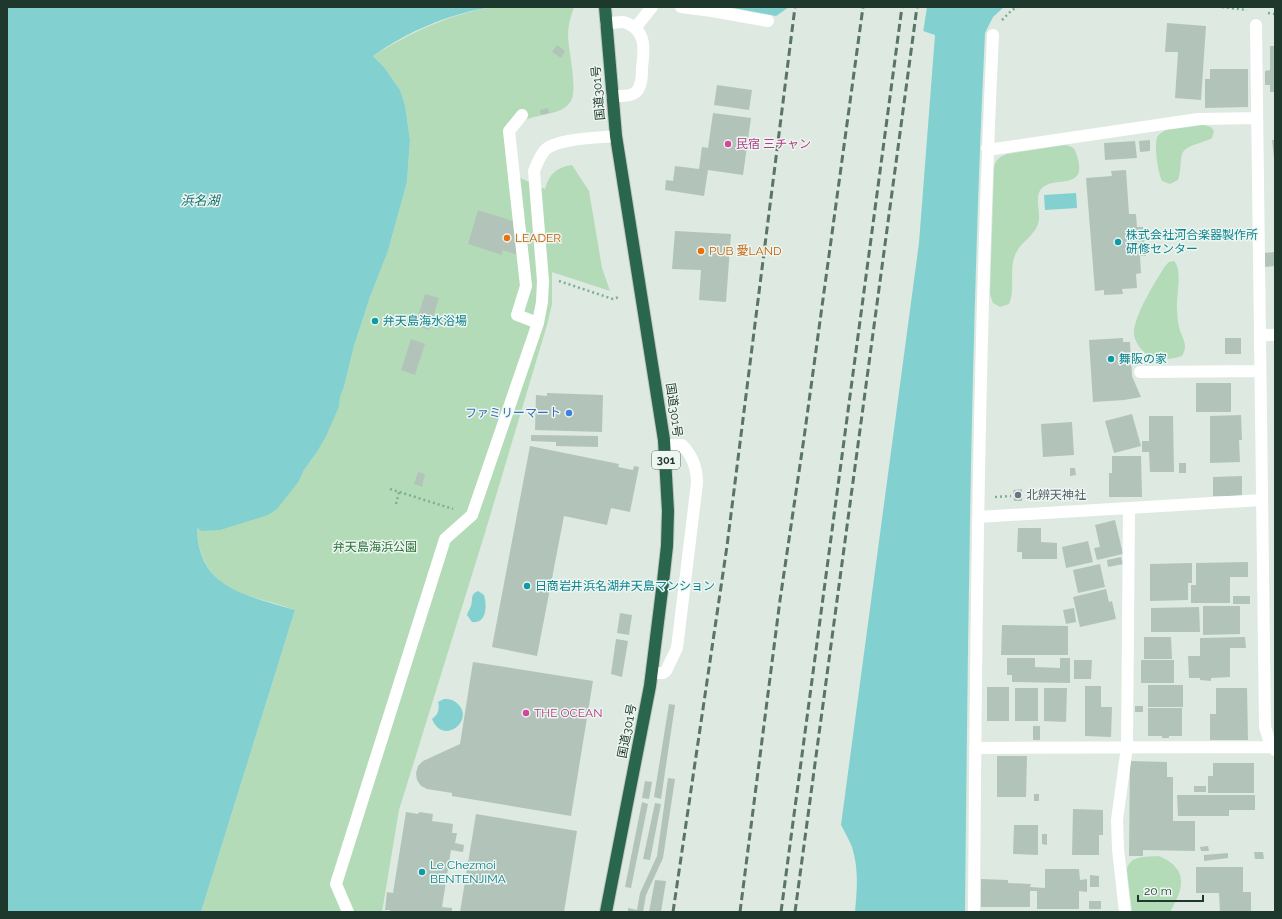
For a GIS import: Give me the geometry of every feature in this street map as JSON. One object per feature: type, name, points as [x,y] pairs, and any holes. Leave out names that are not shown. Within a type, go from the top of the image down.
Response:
[{"type":"highway","name":"国道301号","points":[[605,7],[616,136],[665,445],[668,511],[667,546],[652,673],[606,912]]},
{"type":"street","points":[[635,28],[652,7]]},
{"type":"street","points":[[681,7],[768,21]]},
{"type":"street","points":[[606,24],[623,22],[632,25],[639,31],[643,39],[644,48],[641,82],[639,88],[634,93],[629,95],[612,96]]},
{"type":"street","points":[[975,748],[1274,748],[1265,727],[1270,693],[1269,586],[1262,500],[1256,25]]},
{"type":"street","points":[[974,912],[978,517],[987,148],[993,35]]},
{"type":"street","points":[[522,115],[509,131],[526,286],[517,315],[538,322]]},
{"type":"street","points":[[987,148],[994,149],[1198,119],[1257,118]]},
{"type":"street","points":[[348,912],[336,884],[445,539],[472,515],[538,322],[542,302],[543,280],[534,170],[538,159],[546,149],[557,143],[616,136]]},
{"type":"street","points":[[1260,335],[1275,335]]},
{"type":"street","points":[[1140,372],[1260,370]]},
{"type":"street","points":[[652,673],[663,673],[666,671],[677,648],[696,483],[695,468],[686,449],[682,445],[665,445]]},
{"type":"street","points":[[978,517],[1262,500]]},
{"type":"street","points":[[1125,912],[1118,849],[1117,820],[1127,747],[1130,508]]},
{"type":"path","points":[[993,35],[1000,22],[1012,10],[1018,7]]},
{"type":"path","points":[[543,280],[553,279],[613,299],[619,297]]},
{"type":"path","points":[[390,489],[472,515]]},
{"type":"path","points":[[396,504],[400,492]]},
{"type":"green space","name":"弁天島海浜公園","points":[[493,7],[574,7],[568,34],[573,78],[573,95],[571,101],[565,107],[557,111],[529,119],[521,123],[515,129],[513,138],[514,152],[518,177],[545,189],[551,175],[554,172],[562,167],[572,165],[589,191],[602,268],[610,291],[552,272],[552,304],[547,325],[484,536],[399,810],[382,912],[201,912],[295,610],[241,593],[218,579],[206,565],[202,556],[199,547],[197,528],[201,531],[299,481],[304,470],[317,452],[339,407],[340,397],[344,387],[354,346],[370,297],[388,251],[407,182],[410,140],[405,105],[400,90],[384,67],[373,56],[416,32],[430,26],[461,14]]},
{"type":"green space","points":[[1204,125],[1211,127],[1214,131],[1212,138],[1191,146],[1184,151],[1182,154],[1178,180],[1170,184],[1162,181],[1156,153],[1156,142],[1158,135],[1166,130]]},
{"type":"green space","points":[[1065,145],[1072,147],[1075,151],[1079,165],[1078,173],[1075,178],[1048,184],[1039,192],[1038,224],[1034,232],[1016,253],[1013,265],[1011,298],[1009,304],[1000,307],[993,303],[990,294],[995,163],[1007,154]]},
{"type":"green space","points":[[1174,261],[1177,265],[1179,277],[1177,304],[1179,327],[1185,348],[1182,356],[1162,359],[1152,357],[1144,352],[1136,341],[1134,333],[1141,308],[1151,289],[1165,266],[1169,262]]},
{"type":"green space","points":[[1159,856],[1169,861],[1179,873],[1181,887],[1175,903],[1170,912],[1132,912],[1127,870],[1128,865],[1135,859]]},
{"type":"water","name":"浜名湖","points":[[7,7],[493,7],[461,14],[430,24],[386,47],[373,56],[384,67],[400,90],[405,105],[410,140],[407,182],[388,251],[370,297],[354,346],[344,387],[340,397],[339,407],[317,452],[304,470],[299,481],[277,509],[268,515],[220,530],[201,531],[197,528],[200,549],[206,565],[216,577],[229,587],[244,594],[295,610],[201,912],[7,912]]},
{"type":"water","points":[[729,7],[789,7],[776,16]]},
{"type":"water","points":[[904,7],[1004,7],[993,17],[985,33],[980,143],[973,363],[967,692],[965,912],[855,912],[857,888],[856,863],[852,847],[841,825],[919,243],[935,35],[923,31]]},
{"type":"water","points":[[1076,193],[1077,208],[1045,210],[1044,195]]},
{"type":"water","points":[[478,591],[484,595],[486,604],[485,613],[481,620],[472,622],[467,615],[471,606],[473,595]]},
{"type":"water","points":[[444,699],[458,704],[462,711],[463,717],[460,723],[456,728],[450,731],[437,727],[432,719],[438,712],[438,702]]},
{"type":"pier","points":[[902,7],[927,7],[923,33],[922,32]]},
{"type":"building","points":[[1167,23],[1206,26],[1201,100],[1175,98],[1178,52],[1165,52]]},
{"type":"building","points":[[557,45],[565,51],[561,58],[552,52]]},
{"type":"building","points":[[1270,46],[1275,46],[1275,92],[1270,92],[1270,85],[1265,85],[1265,71],[1270,70]]},
{"type":"building","points":[[1210,69],[1248,69],[1248,107],[1205,108],[1205,79],[1210,79]]},
{"type":"building","points":[[717,85],[752,90],[749,110],[714,105]]},
{"type":"building","points":[[548,108],[549,113],[541,115],[540,110]]},
{"type":"building","points":[[713,113],[751,118],[743,175],[708,170],[704,196],[665,190],[666,180],[673,181],[675,166],[699,169],[702,147],[708,148]]},
{"type":"building","points":[[1150,140],[1150,151],[1140,152],[1139,141]]},
{"type":"building","points":[[1272,140],[1275,140],[1275,159],[1274,159]]},
{"type":"building","points":[[1135,141],[1137,158],[1105,160],[1104,143]]},
{"type":"building","name":"株式会社河合楽器製作所 研修センター","points":[[1126,170],[1129,214],[1136,214],[1137,227],[1143,227],[1146,256],[1140,256],[1141,273],[1136,274],[1137,288],[1122,289],[1123,294],[1104,295],[1104,290],[1095,291],[1086,178],[1112,176],[1111,171]]},
{"type":"building","points":[[478,210],[513,221],[517,255],[503,250],[502,255],[468,244]]},
{"type":"building","name":"PUB 愛LAND","points":[[675,231],[731,234],[726,302],[699,300],[701,270],[672,269]]},
{"type":"building","points":[[1275,252],[1275,266],[1265,267],[1264,253]]},
{"type":"building","points":[[425,294],[439,298],[429,330],[415,325]]},
{"type":"building","name":"舞阪の家","points":[[1123,338],[1123,342],[1130,342],[1132,376],[1141,397],[1124,400],[1093,402],[1089,340]]},
{"type":"building","points":[[1225,338],[1241,338],[1241,354],[1225,354]]},
{"type":"building","points":[[411,339],[425,344],[415,375],[401,370]]},
{"type":"building","points":[[1196,383],[1231,383],[1231,412],[1196,412]]},
{"type":"building","name":"ファミリーマート","points":[[547,393],[603,395],[602,432],[535,430],[536,395],[547,396]]},
{"type":"building","points":[[1132,414],[1141,446],[1114,453],[1105,421]]},
{"type":"building","points":[[1241,415],[1242,440],[1239,440],[1240,462],[1210,463],[1210,416]]},
{"type":"building","points":[[1149,416],[1173,416],[1174,472],[1150,472],[1149,452],[1142,452],[1142,441],[1149,441]]},
{"type":"building","points":[[1072,422],[1074,455],[1043,457],[1041,424]]},
{"type":"building","points":[[531,435],[598,436],[598,447],[556,446],[556,442],[531,441]]},
{"type":"building","name":"日商岩井浜名湖弁天島マンション","points":[[530,446],[619,464],[618,467],[633,470],[634,466],[639,467],[630,512],[611,508],[607,525],[564,516],[537,656],[492,647]]},
{"type":"building","points":[[1112,456],[1141,456],[1142,497],[1109,497],[1109,473],[1112,473]]},
{"type":"building","points":[[1179,463],[1186,463],[1186,473],[1179,473]]},
{"type":"building","points":[[1070,468],[1075,468],[1076,475],[1070,476]]},
{"type":"building","points":[[418,472],[425,474],[422,487],[414,484]]},
{"type":"building","points":[[1242,476],[1242,496],[1213,496],[1213,477]]},
{"type":"building","name":"北辨天神社","points":[[1022,489],[1022,501],[1014,501],[1013,490]]},
{"type":"building","points":[[1115,520],[1123,554],[1097,560],[1094,548],[1100,547],[1095,525]]},
{"type":"building","points":[[1018,528],[1041,528],[1041,542],[1057,543],[1057,559],[1022,559],[1022,552],[1017,552]]},
{"type":"building","points":[[1088,541],[1093,562],[1066,568],[1062,547]]},
{"type":"building","points":[[1121,557],[1123,564],[1108,567],[1107,560]]},
{"type":"building","points":[[1248,562],[1248,577],[1230,577],[1230,603],[1191,603],[1191,585],[1196,585],[1196,563]]},
{"type":"building","points":[[1192,563],[1192,583],[1188,583],[1188,600],[1150,601],[1150,564]]},
{"type":"building","points":[[1100,564],[1105,587],[1078,593],[1073,570]]},
{"type":"building","points":[[1106,589],[1109,602],[1112,601],[1116,619],[1080,627],[1073,597]]},
{"type":"building","points":[[1233,596],[1250,596],[1250,604],[1233,604]]},
{"type":"building","points":[[1203,606],[1240,606],[1240,634],[1203,635]]},
{"type":"building","points":[[1199,607],[1200,632],[1151,632],[1151,608]]},
{"type":"building","points":[[1074,608],[1076,622],[1066,624],[1063,610]]},
{"type":"building","points":[[620,613],[632,615],[629,635],[617,633]]},
{"type":"building","points":[[1002,625],[1068,626],[1068,655],[1001,655]]},
{"type":"building","points":[[1144,637],[1171,637],[1172,659],[1144,659]]},
{"type":"building","points":[[1245,637],[1246,648],[1230,648],[1230,677],[1211,678],[1211,681],[1200,680],[1200,678],[1189,678],[1188,656],[1200,656],[1200,638]]},
{"type":"building","points":[[616,639],[628,641],[622,677],[611,674]]},
{"type":"building","points":[[1007,658],[1035,658],[1035,667],[1060,668],[1060,658],[1070,658],[1070,683],[1012,682],[1012,675],[1007,675]]},
{"type":"building","points":[[1074,660],[1092,660],[1091,679],[1074,679]]},
{"type":"building","points":[[1141,660],[1174,660],[1174,683],[1141,683]]},
{"type":"building","name":"THE OCEAN","points":[[473,662],[593,681],[571,816],[452,796],[452,793],[427,789],[421,786],[417,780],[416,773],[418,766],[423,761],[460,744]]},
{"type":"building","points":[[1148,685],[1183,685],[1183,707],[1148,707]]},
{"type":"building","points":[[1085,686],[1101,686],[1101,707],[1112,707],[1111,737],[1085,736]]},
{"type":"building","points":[[987,687],[1009,687],[1009,721],[987,721]]},
{"type":"building","points":[[1015,688],[1038,688],[1038,721],[1015,721]]},
{"type":"building","points":[[1044,688],[1067,688],[1066,722],[1044,721]]},
{"type":"building","points":[[1216,688],[1247,688],[1248,740],[1210,740],[1210,714],[1216,714]]},
{"type":"building","points":[[669,704],[675,705],[661,799],[654,797]]},
{"type":"building","points":[[1135,706],[1143,706],[1143,712],[1135,712]]},
{"type":"building","points":[[1148,708],[1182,708],[1182,736],[1169,736],[1169,738],[1162,738],[1162,736],[1148,736]]},
{"type":"building","points":[[1033,726],[1040,726],[1040,740],[1033,740]]},
{"type":"building","points":[[997,756],[1027,756],[1026,797],[997,797]]},
{"type":"building","points":[[1130,761],[1167,762],[1167,777],[1173,777],[1173,821],[1195,821],[1195,851],[1143,850],[1143,856],[1129,856]]},
{"type":"building","points":[[1213,763],[1254,763],[1254,793],[1208,793],[1208,776],[1213,776]]},
{"type":"building","points":[[668,778],[675,779],[663,858],[646,895],[643,912],[628,912],[628,908],[637,910],[640,893],[657,856]]},
{"type":"building","points":[[645,781],[652,782],[649,799],[642,798]]},
{"type":"building","points":[[1194,786],[1206,786],[1206,792],[1194,792]]},
{"type":"building","points":[[1034,794],[1039,794],[1039,801],[1034,801]]},
{"type":"building","points":[[1177,795],[1255,795],[1255,810],[1229,810],[1229,816],[1178,816]]},
{"type":"building","points":[[642,802],[648,804],[631,888],[625,887]]},
{"type":"building","points":[[655,803],[661,804],[650,860],[643,859]]},
{"type":"building","points":[[1073,809],[1103,810],[1103,835],[1099,835],[1099,855],[1072,855]]},
{"type":"building","name":"Le Chezmoi BENTENJIMA","points":[[406,812],[433,814],[432,821],[453,824],[452,833],[457,833],[455,843],[464,845],[463,852],[451,850],[442,907],[452,908],[452,912],[390,912],[390,910],[385,910],[387,892],[393,893]]},
{"type":"building","points":[[476,814],[577,831],[564,912],[460,912]]},
{"type":"building","points":[[1014,825],[1038,825],[1038,855],[1013,854]]},
{"type":"building","points":[[1042,834],[1047,834],[1047,845],[1042,844]]},
{"type":"building","points":[[1208,846],[1209,851],[1201,851],[1200,847]]},
{"type":"building","points":[[1254,852],[1263,852],[1264,859],[1255,859]]},
{"type":"building","points":[[1228,853],[1228,858],[1204,861],[1204,855]]},
{"type":"building","points":[[1196,867],[1243,867],[1243,892],[1251,892],[1251,912],[1220,912],[1219,893],[1196,893]]},
{"type":"building","points":[[1045,869],[1079,869],[1080,880],[1087,879],[1087,892],[1079,891],[1079,909],[1037,909],[1037,891],[1030,891],[1030,907],[981,907],[981,879],[1008,880],[1008,883],[1031,884],[1030,887],[1045,888]]},
{"type":"building","points":[[1090,875],[1099,876],[1099,887],[1090,887]]},
{"type":"building","points":[[655,880],[666,881],[661,912],[649,912]]},
{"type":"building","points":[[1089,901],[1101,901],[1101,909],[1089,909]]},
{"type":"railway","points":[[673,912],[727,546],[795,7]]},
{"type":"railway","points":[[740,912],[780,600],[804,438],[863,7]]},
{"type":"railway","points":[[781,912],[902,7]]},
{"type":"railway","points":[[795,912],[917,7]]},
{"type":"place","name":"民宿 三チャン","points":[[728,144]]},
{"type":"place","name":"LEADER","points":[[507,238]]},
{"type":"place","name":"株式会社河合楽器製作所 研修センター","points":[[1118,242]]},
{"type":"place","name":"PUB 愛LAND","points":[[701,251]]},
{"type":"place","name":"弁天島海水浴場","points":[[375,321]]},
{"type":"place","name":"舞阪の家","points":[[1111,359]]},
{"type":"place","name":"ファミリーマート","points":[[569,413]]},
{"type":"place","name":"北辨天神社","points":[[1018,495]]},
{"type":"place","name":"日商岩井浜名湖弁天島マンション","points":[[527,586]]},
{"type":"place","name":"THE OCEAN","points":[[526,713]]},
{"type":"place","name":"Le Chezmoi BENTENJIMA","points":[[422,872]]}]
